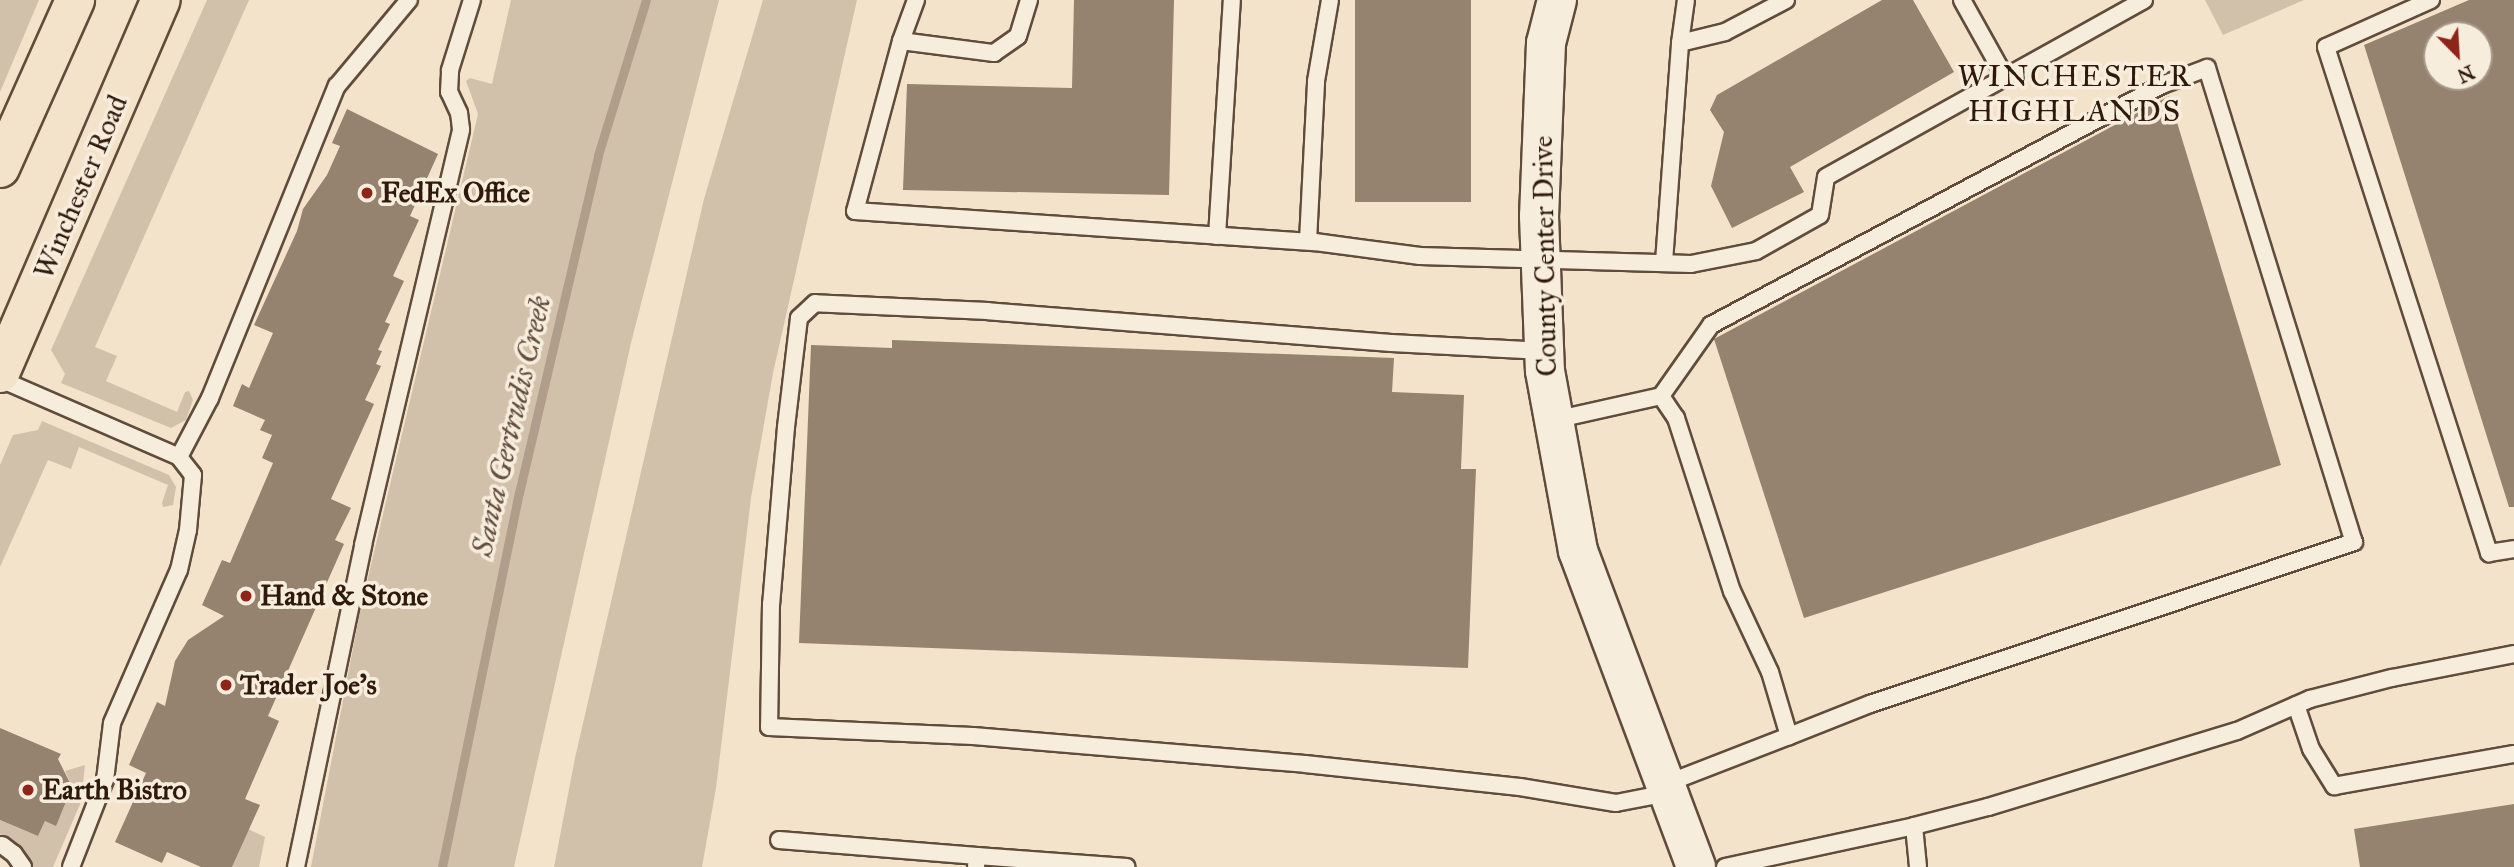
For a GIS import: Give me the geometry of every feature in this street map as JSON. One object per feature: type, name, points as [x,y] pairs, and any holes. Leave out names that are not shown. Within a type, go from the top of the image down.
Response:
[{"type":"main road","points":[[0,168],[75,0]]},
{"type":"main road","name":"Winchester Road","points":[[0,373],[161,0]]},
{"type":"street","name":"County Center Drive","points":[[1558,0],[1546,43],[1539,257],[1544,351],[1554,420],[1578,551],[1696,867]]},
{"type":"lane","points":[[179,457],[210,398],[337,86],[409,0]]},
{"type":"lane","points":[[296,867],[363,545],[461,129],[459,113],[449,92],[450,70],[472,0]]},
{"type":"lane","points":[[916,0],[901,41],[855,211],[1308,241],[1420,256],[1539,257],[1691,264],[1756,251],[1820,215],[1826,177],[2144,0]]},
{"type":"lane","points":[[901,41],[994,53],[1018,36],[1029,0]]},
{"type":"lane","points":[[1217,236],[1232,0]]},
{"type":"lane","points":[[1308,241],[1316,81],[1330,0]]},
{"type":"lane","points":[[1664,262],[1680,43],[1686,0]]},
{"type":"lane","points":[[1680,43],[1725,32],[1786,0]]},
{"type":"lane","points":[[1962,0],[2005,77]]},
{"type":"lane","points":[[2431,0],[2326,47],[2488,552],[2514,549]]},
{"type":"lane","points":[[1544,351],[1391,343],[1001,312],[815,303],[799,318],[786,427],[771,604],[769,727],[973,736],[1305,764],[1520,787],[1616,803],[1667,788],[1870,704],[2354,542],[2207,68],[2162,85],[1711,325],[1661,396],[1554,420]]},
{"type":"lane","points":[[0,379],[179,457],[193,475],[188,530],[179,570],[150,629],[112,723],[105,780],[71,867]]},
{"type":"lane","points":[[1661,396],[1676,418],[1732,592],[1770,672],[1789,736]]},
{"type":"lane","points":[[1724,867],[1988,807],[2237,731],[2296,705],[2392,678],[2514,654]]},
{"type":"lane","points":[[2296,705],[2311,749],[2334,786],[2514,754]]},
{"type":"lane","points":[[1914,825],[1918,867]]},
{"type":"lane","points":[[779,841],[977,861],[1126,867]]},
{"type":"lane","points":[[2,845],[14,854],[23,867]]},
{"type":"shaded area","points":[[0,0],[39,0],[0,92]]},
{"type":"shaded area","points":[[207,0],[249,0],[95,347],[117,356],[106,381],[177,412],[185,392],[189,391],[193,400],[186,420],[171,428],[61,383],[65,374],[51,350]]},
{"type":"shaded area","points":[[511,0],[719,0],[631,343],[514,867],[311,867],[361,607],[478,114],[466,81],[470,78],[492,84]]},
{"type":"shaded area","points":[[763,0],[857,0],[773,373],[751,498],[716,788],[702,867],[554,867],[575,758],[704,199]]},
{"type":"shaded area","points":[[2205,0],[2304,0],[2223,35]]},
{"type":"shaded area","points":[[42,421],[169,475],[176,487],[173,505],[163,507],[162,503],[168,485],[79,447],[71,469],[48,460],[0,567],[0,465],[13,435],[38,430]]},
{"type":"shaded area","points":[[85,765],[81,802],[53,867],[31,867],[18,846],[0,834],[0,820],[38,836],[45,821],[56,825],[72,787],[65,771]]},
{"type":"shaded area","points":[[248,829],[265,837],[259,867],[232,867]]},
{"type":"building","points":[[1074,0],[1174,0],[1169,195],[903,190],[907,84],[1072,88]]},
{"type":"building","points":[[1355,0],[1471,0],[1471,202],[1355,202]]},
{"type":"building","points":[[1882,0],[1913,0],[1954,72],[1790,167],[1804,192],[1732,228],[1711,186],[1724,132],[1710,110],[1717,95]]},
{"type":"building","points":[[2469,0],[2514,0],[2514,507],[2509,507],[2364,45]]},
{"type":"building","points":[[2169,96],[2281,465],[1804,618],[1714,339]]},
{"type":"building","points":[[347,109],[438,154],[410,216],[419,220],[393,276],[404,281],[385,322],[390,324],[378,350],[382,351],[376,364],[381,366],[365,400],[374,404],[331,499],[351,508],[335,540],[344,544],[268,716],[279,721],[245,799],[260,805],[232,867],[201,867],[167,852],[162,863],[115,842],[146,773],[129,765],[157,702],[165,706],[175,661],[188,640],[224,616],[202,605],[222,560],[230,563],[273,463],[262,458],[272,435],[260,430],[265,420],[233,406],[242,384],[249,388],[273,333],[254,325],[297,231],[303,209],[327,175],[340,146],[332,143]]},
{"type":"building","points":[[892,340],[1394,358],[1392,392],[1464,395],[1461,469],[1476,469],[1468,668],[799,643],[811,345],[892,348]]},
{"type":"building","points":[[0,728],[61,754],[58,759],[72,787],[56,826],[45,821],[38,836],[0,820]]},
{"type":"building","points":[[2514,804],[2514,867],[2360,867],[2354,829]]},
{"type":"waterway","name":"Santa Gertrudis Creek","points":[[442,867],[519,493],[598,155],[646,0]]},
{"type":"place","name":"FedEx Office","points":[[367,193]]},
{"type":"place","name":"Hand & Stone","points":[[246,596]]},
{"type":"place","name":"Trader Joe's","points":[[226,685]]},
{"type":"place","name":"Earth Bistro","points":[[28,790]]},
{"type":"district","name":"WINCHESTER HIGHLANDS","points":[[2075,93]]}]
